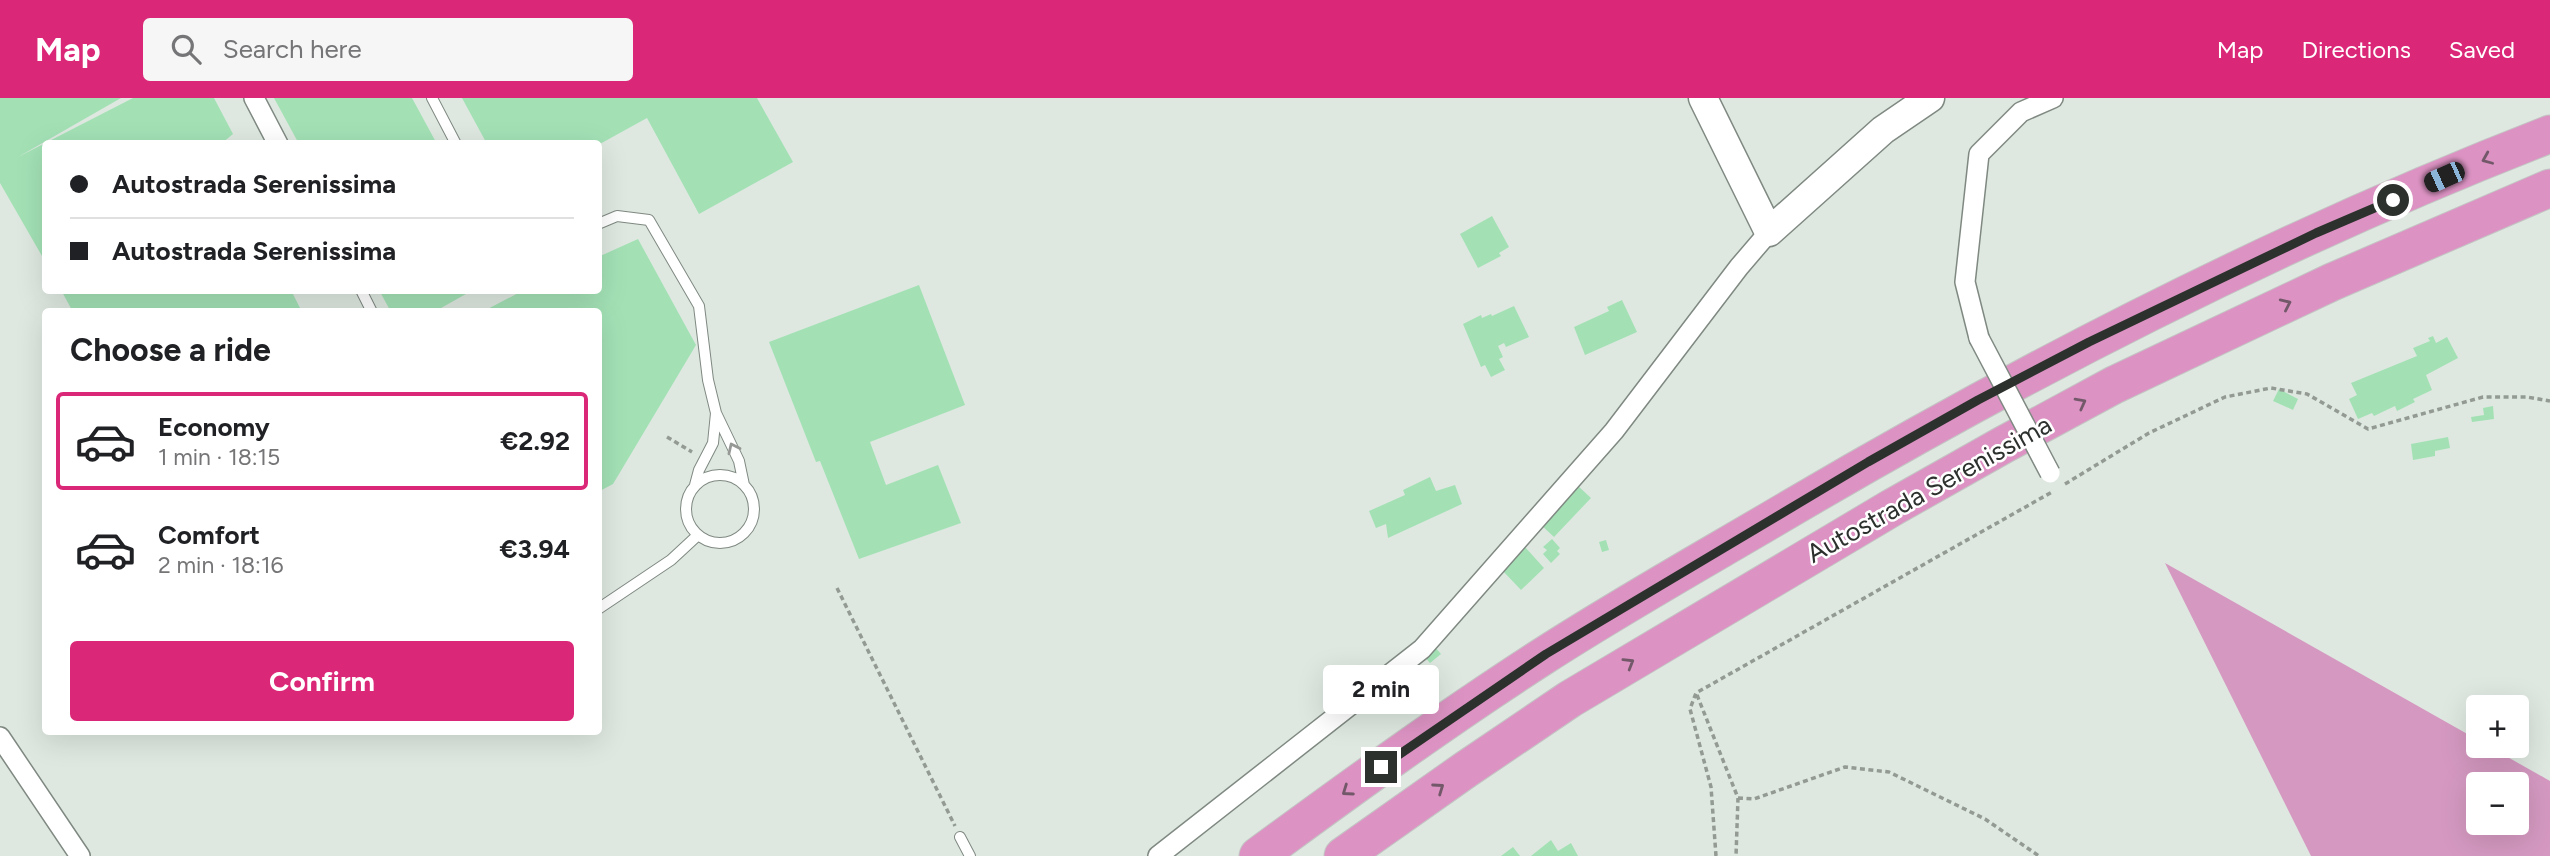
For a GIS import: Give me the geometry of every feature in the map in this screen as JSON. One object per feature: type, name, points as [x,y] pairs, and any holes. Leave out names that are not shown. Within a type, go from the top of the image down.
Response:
[{"type":"highway","name":"Autostrada Serenissima","points":[[1258,856],[1348,790],[1546,654],[1868,462],[1978,400],[2089,342],[2316,233],[2550,134]]},
{"type":"highway","name":"Autostrada Serenissima","points":[[1343,856],[1570,699],[1869,521],[2003,446],[2114,386],[2307,294],[2550,188]]},
{"type":"street","points":[[254,98],[276,140]]},
{"type":"street","points":[[1703,98],[1769,232]]},
{"type":"street","points":[[1158,856],[1422,649],[1614,431],[1739,267],[1769,232],[1883,130],[1930,98]]},
{"type":"street","points":[[2053,98],[2021,112],[1979,154],[1965,282],[1979,338],[2055,480]]},
{"type":"street","points":[[0,737],[80,856]]},
{"type":"lane","points":[[432,98],[454,140]]},
{"type":"lane","points":[[602,222],[617,216],[649,220],[699,306],[708,380],[716,413],[739,461],[754,514],[745,532],[737,538],[717,543],[698,535],[692,528],[686,511],[699,470],[713,443],[716,413]]},
{"type":"lane","points":[[695,485],[720,475],[729,476],[744,485]]},
{"type":"lane","points":[[602,606],[671,560],[698,535]]},
{"type":"lane","points":[[960,837],[970,856]]},
{"type":"path","points":[[1716,856],[1712,787],[1690,709],[1696,693],[2055,480],[2225,397],[2272,388],[2306,394],[2368,429],[2483,397],[2527,397],[2550,401]]},
{"type":"path","points":[[837,588],[960,837]]},
{"type":"path","points":[[1696,693],[1738,798],[1737,856]]},
{"type":"path","points":[[1738,798],[1754,799],[1845,767],[1889,772],[1985,819],[2039,856]]},
{"type":"shaded area","points":[[2165,563],[2466,733],[2466,758],[2509,758],[2550,781],[2550,856],[2311,856]]},
{"type":"building","points":[[0,98],[121,98],[48,140],[42,140],[42,143],[18,157],[42,145],[42,256],[0,183]]},
{"type":"building","points":[[133,98],[214,98],[233,134],[226,140],[51,140]]},
{"type":"building","points":[[274,98],[412,98],[435,140],[297,140]]},
{"type":"building","points":[[462,98],[757,98],[793,162],[699,214],[647,118],[602,143],[602,140],[485,140]]},
{"type":"building","points":[[1492,216],[1509,247],[1499,253],[1501,256],[1478,268],[1460,234]]},
{"type":"building","points":[[638,239],[696,345],[613,484],[602,490],[602,308],[490,308],[516,294],[602,294],[602,255]]},
{"type":"building","points":[[919,285],[965,405],[870,442],[886,485],[938,465],[961,523],[859,559],[820,461],[816,462],[769,342]]},
{"type":"building","points":[[63,294],[293,294],[300,308],[71,308]]},
{"type":"building","points":[[381,294],[466,294],[441,308],[389,308]]},
{"type":"building","points":[[1622,300],[1637,332],[1585,355],[1574,327],[1609,311],[1607,307]]},
{"type":"building","points":[[1514,306],[1529,337],[1506,347],[1504,343],[1498,346],[1503,357],[1499,359],[1505,370],[1491,377],[1485,365],[1481,367],[1463,324],[1481,315],[1482,318],[1491,314],[1492,316]]},
{"type":"building","points":[[2433,336],[2436,343],[2447,337],[2458,358],[2426,375],[2432,390],[2397,411],[2395,406],[2374,416],[2372,413],[2358,419],[2349,399],[2357,395],[2351,383],[2417,356],[2413,348],[2430,341],[2428,338]]},
{"type":"building","points":[[2279,389],[2298,399],[2293,410],[2273,401]]},
{"type":"building","points":[[2493,406],[2494,419],[2472,422],[2471,417],[2484,415],[2483,408]]},
{"type":"building","points":[[2448,437],[2450,448],[2435,451],[2435,456],[2413,460],[2411,444]]},
{"type":"building","points":[[1430,477],[1436,491],[1455,485],[1462,504],[1388,538],[1386,524],[1376,528],[1369,511],[1405,495],[1403,490]]},
{"type":"building","points":[[1576,484],[1591,498],[1554,537],[1539,523]]},
{"type":"building","points":[[1552,539],[1560,548],[1557,551],[1560,554],[1551,563],[1543,554],[1547,550],[1543,547]]},
{"type":"building","points":[[1606,540],[1609,550],[1602,552],[1599,542]]},
{"type":"building","points":[[1525,547],[1544,568],[1521,590],[1501,569]]},
{"type":"building","points":[[1434,646],[1441,654],[1430,663],[1423,655]]},
{"type":"building","points":[[1551,840],[1558,851],[1571,843],[1578,856],[1531,856]]},
{"type":"building","points":[[1513,847],[1520,856],[1501,856]]},
{"type":"route","points":[[1381,767],[1546,654],[1868,462],[1978,400],[2089,342],[2316,233],[2393,200]]}]
